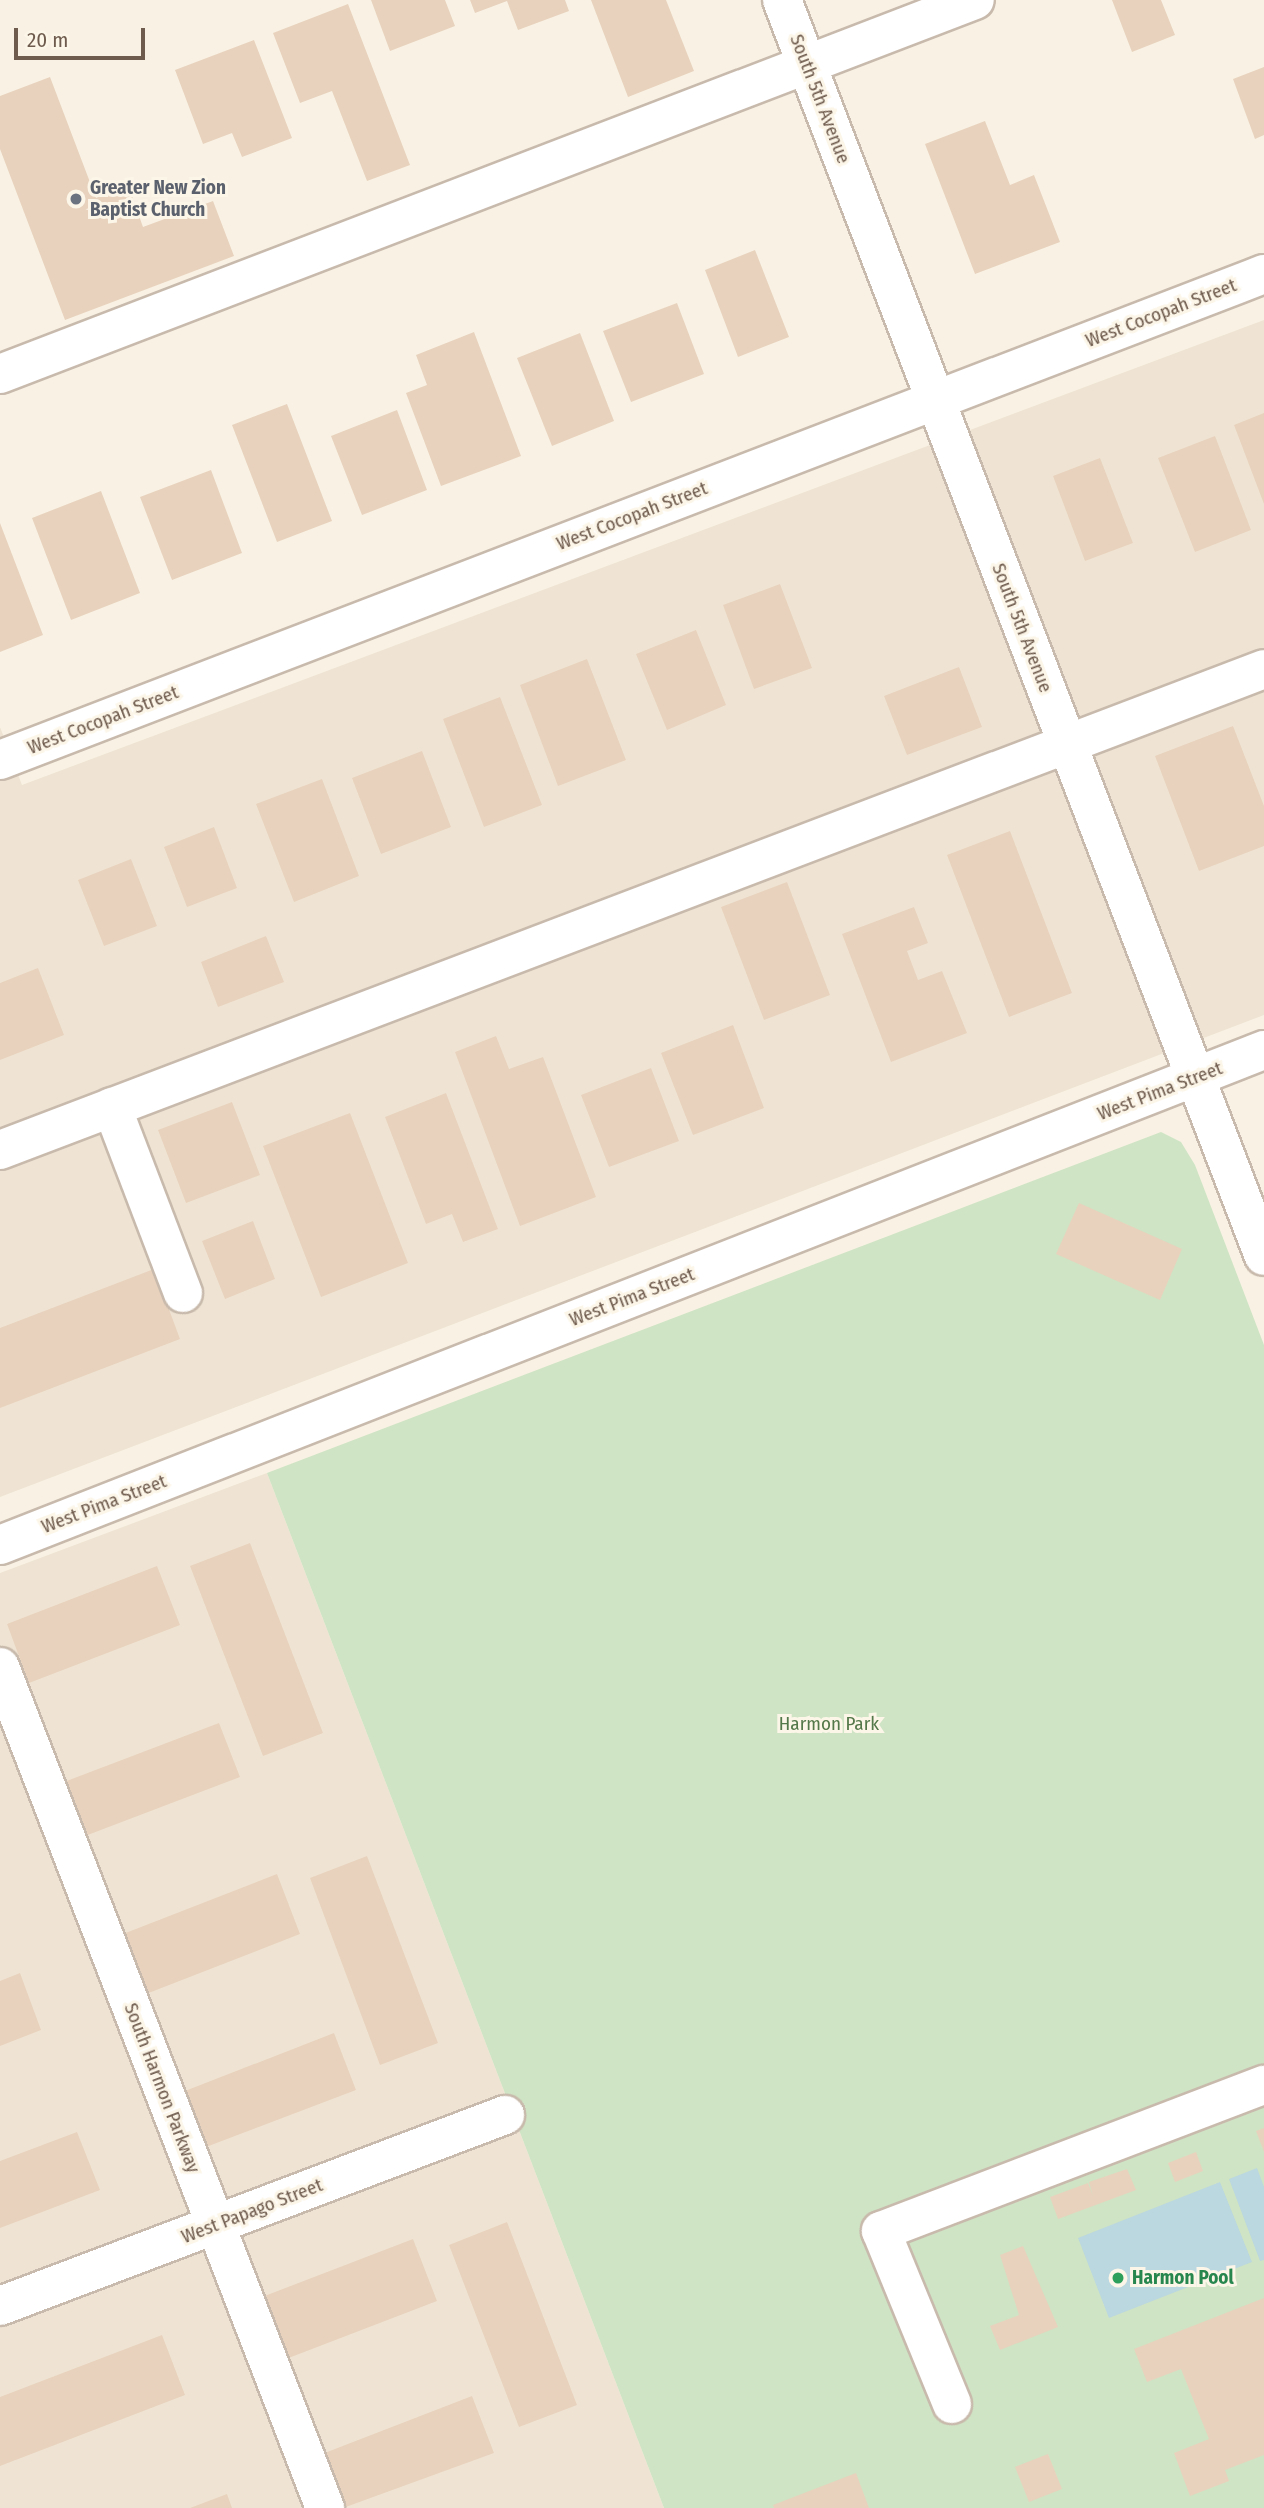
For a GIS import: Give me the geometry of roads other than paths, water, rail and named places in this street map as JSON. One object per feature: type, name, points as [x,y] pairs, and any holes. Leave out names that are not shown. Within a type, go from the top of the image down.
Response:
[{"type":"street","name":"South 5th Avenue","points":[[782,0],[1264,1256]]},
{"type":"street","points":[[0,374],[975,0]]},
{"type":"street","name":"West Cocopah Street","points":[[0,760],[1264,274]]},
{"type":"street","points":[[0,1150],[1264,669]]},
{"type":"street","name":"West Pima Street","points":[[0,1545],[1264,1050]]},
{"type":"street","points":[[112,1107],[183,1293]]},
{"type":"street","name":"South Harmon Parkway","points":[[0,1667],[325,2508]]},
{"type":"street","points":[[952,2404],[881,2231],[1264,2085]]},
{"type":"street","name":"West Papago Street","points":[[0,2306],[505,2115]]},
{"type":"water","points":[[1257,2168],[1264,2187],[1264,2260],[1260,2261],[1229,2179]]},
{"type":"water","points":[[1220,2182],[1252,2262],[1109,2318],[1078,2238]]},
{"type":"place","name":"Greater New Zion Baptist Church","points":[[76,199]]},
{"type":"place","name":"Harmon Pool","points":[[1118,2278]]},
{"type":"park label","name":"Harmon Park","points":[[829,1724]]}]
